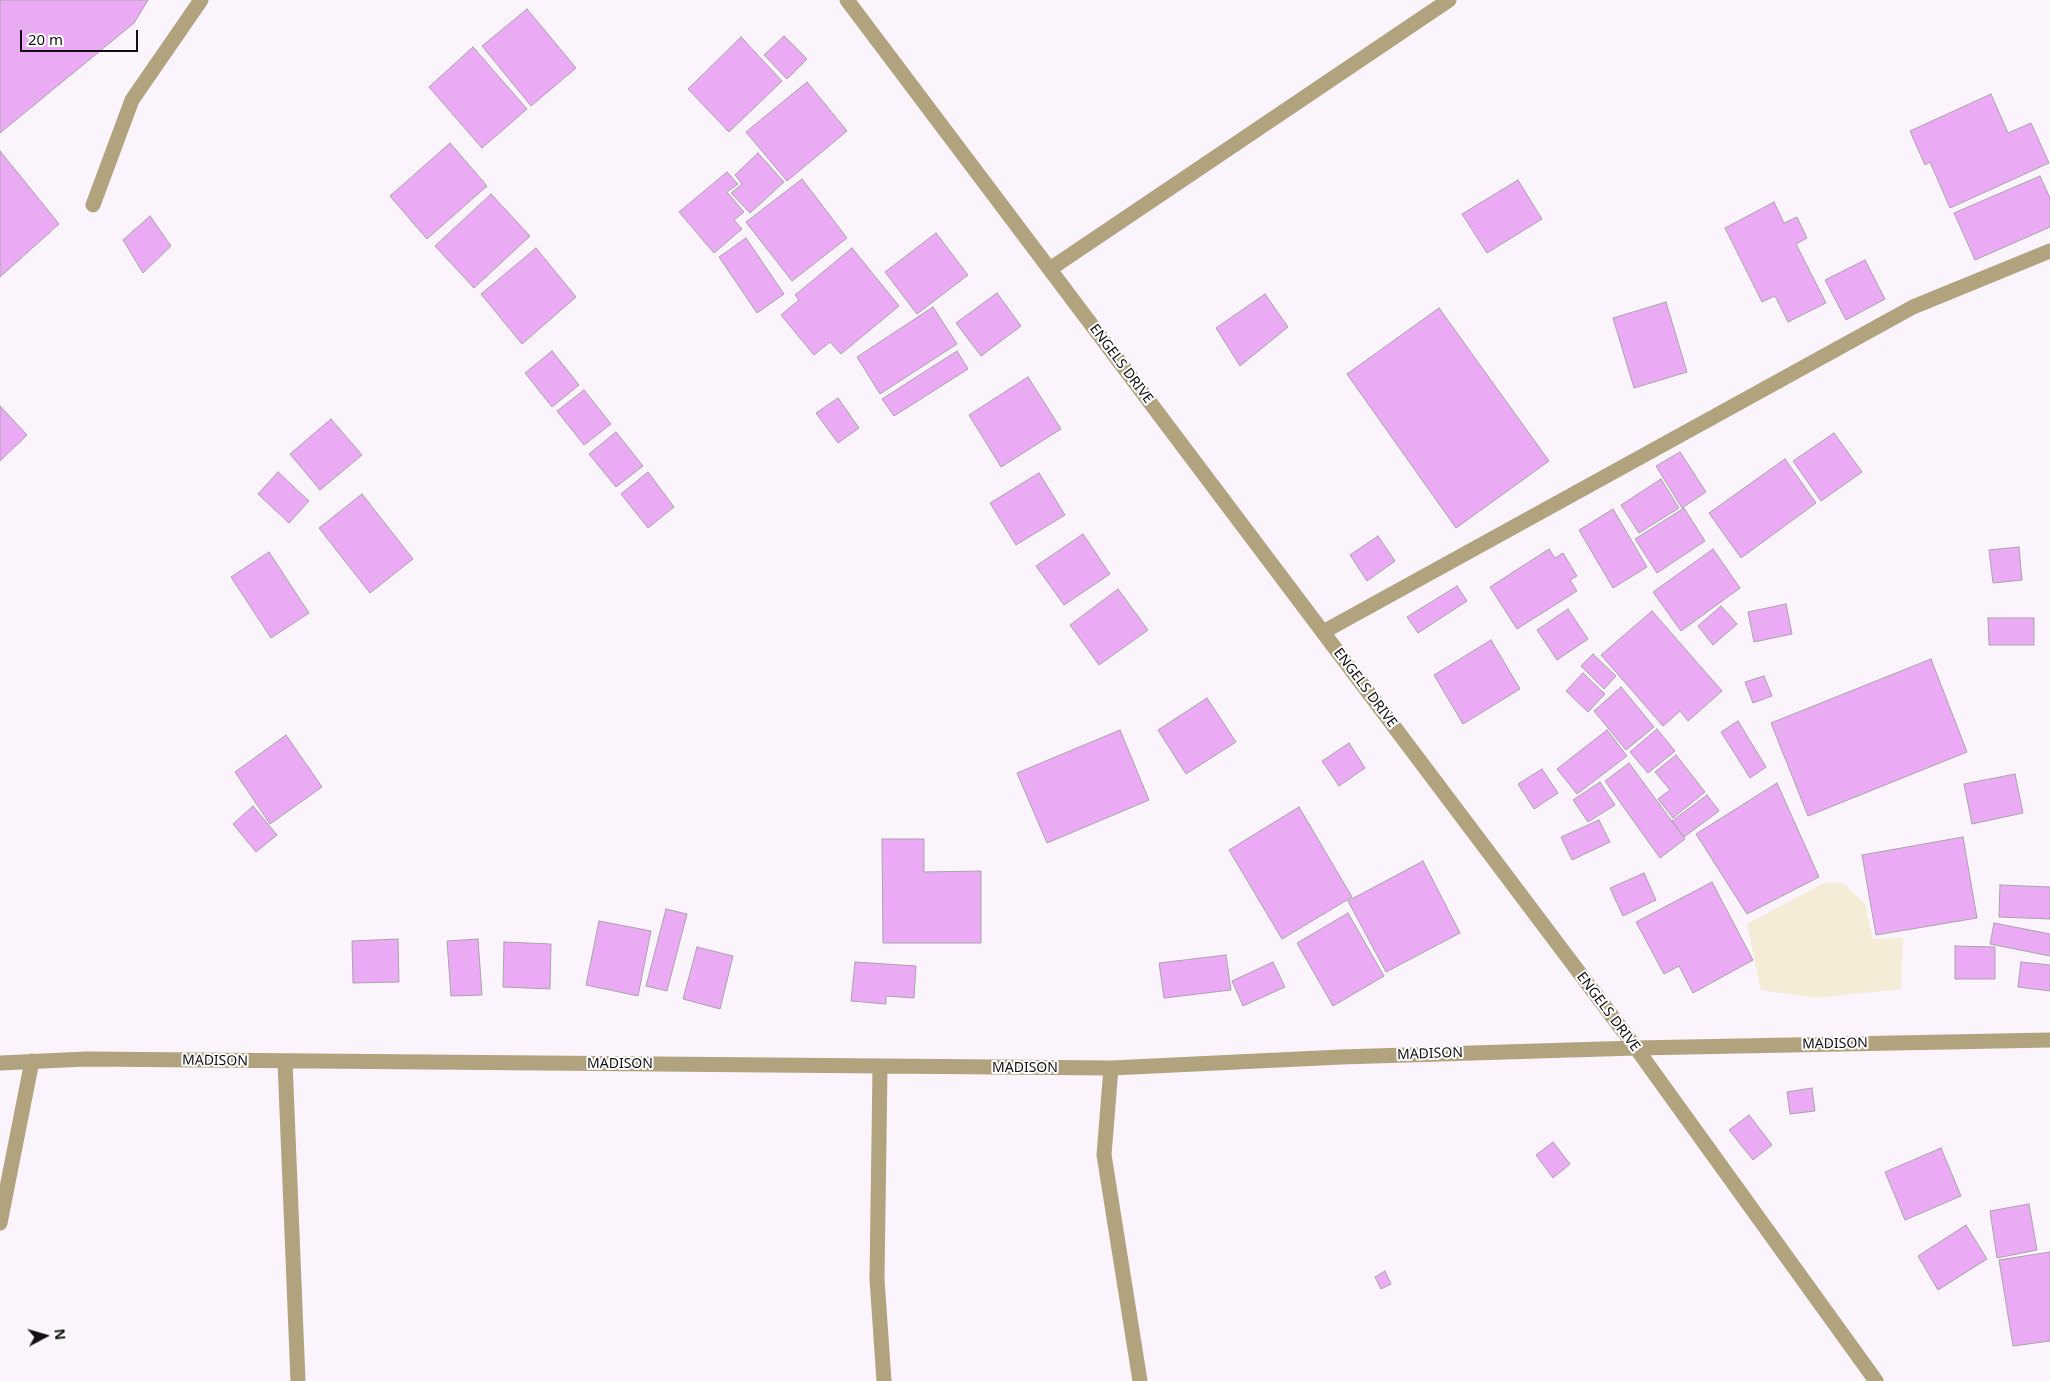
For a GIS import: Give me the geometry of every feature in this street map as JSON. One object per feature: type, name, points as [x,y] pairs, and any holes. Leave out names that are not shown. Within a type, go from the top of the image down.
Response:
[{"type":"street","points":[[93,205],[132,100],[201,0]]},
{"type":"street","name":"ENGELS DRIVE","points":[[847,0],[1636,1048],[1876,1381]]},
{"type":"street","points":[[1050,269],[1449,0]]},
{"type":"street","points":[[1323,632],[1913,307],[2050,251]]},
{"type":"street","name":"MADISON","points":[[0,1063],[86,1059],[1111,1068],[1340,1056],[2050,1040]]},
{"type":"street","points":[[0,1223],[32,1061]]},
{"type":"street","points":[[285,1062],[298,1381]]},
{"type":"street","points":[[880,1066],[877,1279],[884,1381]]},
{"type":"street","points":[[1111,1068],[1104,1155],[1140,1381]]},
{"type":"shaded area","points":[[1824,883],[1843,883],[1865,904],[1873,939],[1903,938],[1901,989],[1816,998],[1761,990],[1747,924]]},
{"type":"building","points":[[0,0],[148,0],[134,23],[0,133]]},
{"type":"building","points":[[527,9],[576,68],[531,106],[482,46]]},
{"type":"building","points":[[784,36],[807,59],[787,79],[764,55]]},
{"type":"building","points":[[741,37],[782,81],[729,132],[688,89]]},
{"type":"building","points":[[473,47],[527,109],[482,148],[429,87]]},
{"type":"building","points":[[807,82],[847,131],[787,181],[746,132]]},
{"type":"building","points":[[1991,94],[2008,133],[2031,123],[2049,163],[1950,208],[1930,162],[1925,165],[1910,131]]},
{"type":"building","points":[[450,143],[487,186],[427,239],[390,196]]},
{"type":"building","points":[[0,151],[59,224],[0,277]]},
{"type":"building","points":[[758,153],[784,182],[750,213],[731,193],[742,184],[735,175]]},
{"type":"building","points":[[727,172],[738,184],[727,192],[744,212],[734,220],[742,229],[714,253],[679,212]]},
{"type":"building","points":[[2040,176],[2050,198],[2050,227],[1975,260],[1954,213]]},
{"type":"building","points":[[802,179],[847,238],[792,281],[746,222]]},
{"type":"building","points":[[1518,180],[1542,219],[1487,253],[1462,214]]},
{"type":"building","points":[[491,194],[530,236],[474,288],[435,246]]},
{"type":"building","points":[[1774,202],[1784,223],[1797,217],[1807,238],[1796,244],[1826,303],[1788,322],[1775,296],[1762,302],[1725,228]]},
{"type":"building","points":[[150,216],[171,246],[143,273],[123,240]]},
{"type":"building","points":[[936,233],[968,275],[917,314],[885,272]]},
{"type":"building","points":[[746,238],[784,294],[757,313],[719,257]]},
{"type":"building","points":[[536,248],[576,297],[522,344],[481,294]]},
{"type":"building","points":[[852,248],[899,306],[841,354],[830,342],[814,355],[781,315],[799,300],[795,295]]},
{"type":"building","points":[[1865,260],[1885,299],[1846,320],[1825,280]]},
{"type":"building","points":[[997,293],[1021,326],[981,356],[956,323]]},
{"type":"building","points":[[1265,294],[1288,327],[1240,366],[1216,328]]},
{"type":"building","points":[[1666,302],[1687,372],[1634,388],[1613,318]]},
{"type":"building","points":[[933,307],[957,344],[880,394],[857,357]]},
{"type":"building","points":[[1439,308],[1549,461],[1456,528],[1347,374]]},
{"type":"building","points":[[552,351],[579,385],[552,407],[525,373]]},
{"type":"building","points":[[957,351],[968,369],[894,416],[882,399]]},
{"type":"building","points":[[1028,377],[1061,429],[1001,467],[969,415]]},
{"type":"building","points":[[584,390],[611,424],[584,445],[557,411]]},
{"type":"building","points":[[838,398],[859,428],[838,443],[816,413]]},
{"type":"building","points":[[0,406],[27,435],[0,461]]},
{"type":"building","points":[[331,419],[362,455],[320,490],[290,454]]},
{"type":"building","points":[[616,432],[643,466],[616,487],[589,454]]},
{"type":"building","points":[[1834,433],[1862,472],[1821,501],[1793,461]]},
{"type":"building","points":[[1680,452],[1706,492],[1682,508],[1656,466]]},
{"type":"building","points":[[1785,459],[1816,503],[1741,558],[1709,513]]},
{"type":"building","points":[[278,472],[309,501],[289,523],[258,494]]},
{"type":"building","points":[[648,472],[674,507],[648,528],[621,494]]},
{"type":"building","points":[[1039,473],[1065,515],[1016,545],[990,503]]},
{"type":"building","points":[[1661,479],[1679,508],[1639,533],[1621,505]]},
{"type":"building","points":[[362,494],[413,559],[370,593],[319,528]]},
{"type":"building","points":[[1684,508],[1705,541],[1657,573],[1635,539]]},
{"type":"building","points":[[1613,509],[1647,567],[1613,588],[1579,530]]},
{"type":"building","points":[[1083,534],[1110,574],[1064,605],[1036,566]]},
{"type":"building","points":[[1378,536],[1395,561],[1367,581],[1350,555]]},
{"type":"building","points":[[2019,547],[2022,580],[1993,583],[1989,550]]},
{"type":"building","points":[[1549,549],[1555,558],[1563,553],[1577,576],[1570,580],[1577,591],[1517,629],[1490,587]]},
{"type":"building","points":[[1713,549],[1740,588],[1681,631],[1653,592]]},
{"type":"building","points":[[269,552],[309,613],[271,638],[231,577]]},
{"type":"building","points":[[1457,586],[1467,601],[1418,633],[1407,617]]},
{"type":"building","points":[[1118,589],[1148,630],[1099,665],[1070,625]]},
{"type":"building","points":[[1786,604],[1792,634],[1754,642],[1748,612]]},
{"type":"building","points":[[1721,606],[1737,624],[1713,645],[1698,626]]},
{"type":"building","points":[[1568,609],[1588,639],[1557,660],[1537,630]]},
{"type":"building","points":[[1652,611],[1722,691],[1688,721],[1680,711],[1663,726],[1601,655]]},
{"type":"building","points":[[1988,618],[2034,618],[2034,645],[1989,645]]},
{"type":"building","points":[[1491,640],[1520,689],[1463,724],[1434,675]]},
{"type":"building","points":[[1593,654],[1616,676],[1604,689],[1581,666]]},
{"type":"building","points":[[1931,659],[1967,752],[1808,816],[1771,723]]},
{"type":"building","points":[[1583,673],[1605,694],[1588,712],[1566,691]]},
{"type":"building","points":[[1764,676],[1772,696],[1753,703],[1745,682]]},
{"type":"building","points":[[1621,687],[1654,727],[1626,750],[1594,711]]},
{"type":"building","points":[[1207,698],[1236,742],[1186,774],[1158,730]]},
{"type":"building","points":[[1738,721],[1766,767],[1750,778],[1721,732]]},
{"type":"building","points":[[1657,729],[1675,751],[1648,773],[1630,752]]},
{"type":"building","points":[[1120,730],[1149,800],[1047,843],[1017,773]]},
{"type":"building","points":[[1607,730],[1627,756],[1577,794],[1557,769]]},
{"type":"building","points":[[286,735],[322,787],[270,824],[235,772]]},
{"type":"building","points":[[1349,743],[1365,768],[1339,786],[1322,761]]},
{"type":"building","points":[[1676,755],[1705,792],[1673,818],[1658,799],[1670,790],[1655,772]]},
{"type":"building","points":[[1629,763],[1685,839],[1660,858],[1605,781]]},
{"type":"building","points":[[1542,769],[1558,793],[1534,809],[1518,784]]},
{"type":"building","points":[[2015,774],[2023,813],[1972,824],[1964,784]]},
{"type":"building","points":[[1600,782],[1615,805],[1588,822],[1573,800]]},
{"type":"building","points":[[1777,783],[1819,877],[1747,914],[1696,834]]},
{"type":"building","points":[[1707,795],[1719,811],[1684,837],[1672,821]]},
{"type":"building","points":[[253,806],[277,835],[256,852],[233,824]]},
{"type":"building","points":[[1299,807],[1352,897],[1282,939],[1229,850]]},
{"type":"building","points":[[1599,820],[1610,842],[1572,860],[1561,837]]},
{"type":"building","points":[[1963,837],[1977,918],[1876,935],[1862,855]]},
{"type":"building","points":[[882,839],[924,839],[924,872],[981,871],[981,943],[883,943]]},
{"type":"building","points":[[1423,861],[1460,933],[1386,972],[1348,901]]},
{"type":"building","points":[[1644,873],[1656,900],[1623,916],[1610,888]]},
{"type":"building","points":[[1712,882],[1753,960],[1693,993],[1679,966],[1664,974],[1636,922]]},
{"type":"building","points":[[2000,885],[2050,887],[2050,919],[1999,917]]},
{"type":"building","points":[[666,909],[687,914],[667,991],[646,986]]},
{"type":"building","points":[[1348,913],[1384,976],[1333,1006],[1297,943]]},
{"type":"building","points":[[599,921],[651,931],[638,996],[586,985]]},
{"type":"building","points":[[1994,923],[2050,934],[2050,956],[1990,944]]},
{"type":"building","points":[[398,939],[399,982],[353,983],[352,941]]},
{"type":"building","points":[[478,939],[482,995],[451,996],[447,941]]},
{"type":"building","points":[[504,942],[551,944],[550,989],[503,987]]},
{"type":"building","points":[[1955,946],[1995,947],[1995,979],[1955,979]]},
{"type":"building","points":[[697,947],[733,956],[720,1009],[683,999]]},
{"type":"building","points":[[1226,955],[1231,990],[1164,998],[1159,963]]},
{"type":"building","points":[[855,962],[916,966],[914,998],[886,996],[886,1004],[851,1001]]},
{"type":"building","points":[[1273,962],[1285,987],[1243,1006],[1232,981]]},
{"type":"building","points":[[2021,962],[2050,965],[2050,991],[2018,987]]},
{"type":"building","points":[[1812,1088],[1815,1111],[1790,1114],[1787,1092]]},
{"type":"building","points":[[1749,1115],[1772,1145],[1753,1160],[1729,1130]]},
{"type":"building","points":[[1553,1142],[1570,1164],[1553,1178],[1536,1155]]},
{"type":"building","points":[[1941,1148],[1961,1196],[1905,1220],[1885,1172]]},
{"type":"building","points":[[2029,1204],[2037,1250],[1997,1258],[1990,1211]]},
{"type":"building","points":[[1966,1225],[1987,1259],[1938,1290],[1918,1256]]},
{"type":"building","points":[[2050,1252],[2050,1341],[2013,1346],[1999,1260]]},
{"type":"building","points":[[1385,1271],[1391,1284],[1381,1289],[1375,1277]]}]
